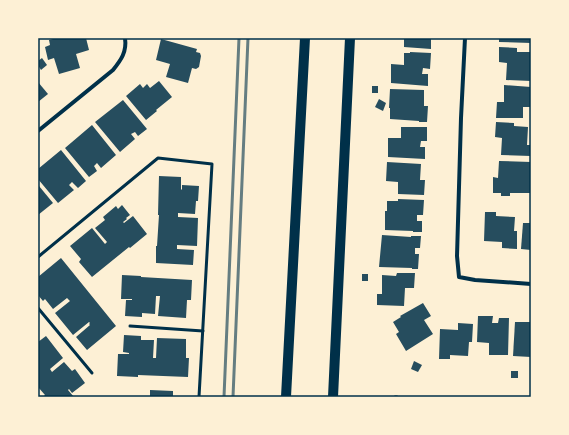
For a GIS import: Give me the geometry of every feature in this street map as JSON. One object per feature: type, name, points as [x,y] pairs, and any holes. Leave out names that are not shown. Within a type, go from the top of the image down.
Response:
[{"type":"main road","points":[[286,397],[305,38]]},
{"type":"main road","points":[[333,397],[350,38]]},
{"type":"street","points":[[38,131],[113,70],[122,58],[126,45],[125,38]]},
{"type":"street","points":[[465,38],[457,256],[460,277],[475,280],[531,284]]},
{"type":"lane","points":[[38,257],[158,158],[212,164],[199,397]]},
{"type":"lane","points":[[38,308],[92,373]]},
{"type":"lane","points":[[130,326],[203,331]]},
{"type":"building","points":[[57,38],[86,38],[89,50],[76,54],[80,68],[59,74],[54,58],[48,60],[45,47],[50,45],[49,40]]},
{"type":"building","points":[[404,38],[431,38],[431,49],[404,47]]},
{"type":"building","points":[[499,38],[531,38],[531,43],[499,42]]},
{"type":"building","points":[[161,39],[197,49],[196,52],[200,53],[201,56],[199,67],[196,69],[192,68],[188,83],[166,77],[170,64],[156,60]]},
{"type":"building","points":[[499,47],[517,48],[517,52],[531,52],[531,81],[506,80],[507,63],[499,62]]},
{"type":"building","points":[[404,53],[431,53],[430,69],[423,68],[422,74],[428,74],[428,86],[391,83],[391,64],[404,65]]},
{"type":"building","points":[[42,58],[47,65],[41,70],[38,65],[38,61]]},
{"type":"building","points":[[159,81],[172,97],[146,120],[126,96],[140,84],[143,88],[147,84],[150,88]]},
{"type":"building","points":[[38,82],[48,94],[38,102]]},
{"type":"building","points":[[504,85],[531,87],[531,107],[523,107],[523,118],[496,118],[497,102],[504,102]]},
{"type":"building","points":[[372,86],[378,86],[378,93],[372,93]]},
{"type":"building","points":[[390,89],[424,90],[424,106],[428,106],[427,122],[390,119]]},
{"type":"building","points":[[379,99],[386,103],[383,111],[375,107]]},
{"type":"building","points":[[123,100],[147,129],[138,136],[135,132],[131,134],[135,139],[120,152],[95,122]]},
{"type":"building","points":[[496,122],[514,123],[514,126],[528,127],[527,145],[531,145],[531,156],[501,155],[502,138],[495,137]]},
{"type":"building","points":[[92,125],[116,155],[101,168],[97,163],[94,166],[97,171],[89,177],[65,148]]},
{"type":"building","points":[[401,127],[427,127],[427,141],[421,141],[420,147],[425,147],[425,159],[388,157],[388,138],[401,138]]},
{"type":"building","points":[[61,150],[86,181],[78,188],[72,182],[69,185],[74,190],[58,203],[38,179],[38,169]]},
{"type":"building","points":[[499,161],[531,162],[531,193],[510,193],[510,196],[501,196],[501,193],[493,193],[493,177],[498,178]]},
{"type":"building","points":[[387,162],[421,164],[420,180],[425,180],[424,195],[398,194],[398,182],[386,181]]},
{"type":"building","points":[[159,176],[181,177],[182,190],[182,185],[199,186],[195,214],[178,213],[178,217],[198,218],[197,246],[177,245],[177,249],[194,250],[193,265],[156,263],[159,215]]},
{"type":"building","points":[[39,186],[53,203],[38,215],[38,187]]},
{"type":"building","points":[[398,199],[424,200],[423,215],[417,215],[417,221],[422,221],[422,232],[385,230],[385,211],[387,211],[387,201],[398,201]]},
{"type":"building","points":[[122,205],[130,215],[123,222],[124,223],[133,216],[147,234],[92,277],[79,262],[81,259],[70,246],[92,228],[105,244],[107,242],[95,228],[105,220],[103,217],[116,206],[118,209]]},
{"type":"building","points":[[485,212],[496,212],[496,216],[515,217],[514,231],[517,231],[517,249],[502,248],[502,242],[484,241]]},
{"type":"building","points":[[523,223],[531,223],[531,250],[521,249]]},
{"type":"building","points":[[382,235],[411,237],[421,236],[420,248],[415,248],[415,254],[419,254],[418,269],[379,267]]},
{"type":"building","points":[[61,258],[116,326],[87,350],[76,337],[90,325],[90,323],[89,322],[73,335],[55,313],[70,301],[67,298],[53,309],[45,299],[43,301],[38,295],[38,277]]},
{"type":"building","points":[[397,273],[415,273],[414,288],[405,288],[404,306],[377,305],[377,294],[382,294],[382,275],[396,276]]},
{"type":"building","points":[[362,274],[368,274],[368,281],[362,281]]},
{"type":"building","points":[[122,275],[192,280],[191,300],[187,300],[186,318],[158,316],[160,296],[156,296],[155,314],[142,313],[142,317],[125,316],[126,300],[132,299],[121,299]]},
{"type":"building","points":[[423,303],[431,316],[424,320],[433,334],[406,351],[396,334],[399,332],[393,322],[401,317],[400,316]]},
{"type":"building","points":[[478,316],[493,316],[492,323],[498,323],[499,318],[509,318],[508,355],[489,355],[489,343],[477,342]]},
{"type":"building","points":[[515,322],[531,322],[531,357],[513,356]]},
{"type":"building","points":[[458,323],[473,324],[472,342],[469,342],[468,356],[450,355],[450,359],[439,359],[440,329],[458,330]]},
{"type":"building","points":[[124,335],[141,336],[141,340],[154,340],[153,358],[156,358],[157,338],[186,339],[186,358],[189,358],[188,377],[138,375],[138,377],[117,376],[118,354],[129,354],[123,352]]},
{"type":"building","points":[[46,336],[63,358],[50,369],[52,372],[64,362],[72,371],[75,369],[85,383],[72,393],[69,389],[68,390],[74,397],[43,397],[45,395],[38,387],[38,342]]},
{"type":"building","points":[[414,361],[422,365],[418,372],[411,369]]},
{"type":"building","points":[[511,371],[518,371],[518,378],[511,378]]},
{"type":"building","points":[[150,390],[173,391],[173,397],[150,397]]},
{"type":"railway","points":[[224,397],[239,38]]},
{"type":"railway","points":[[233,397],[248,38]]}]
